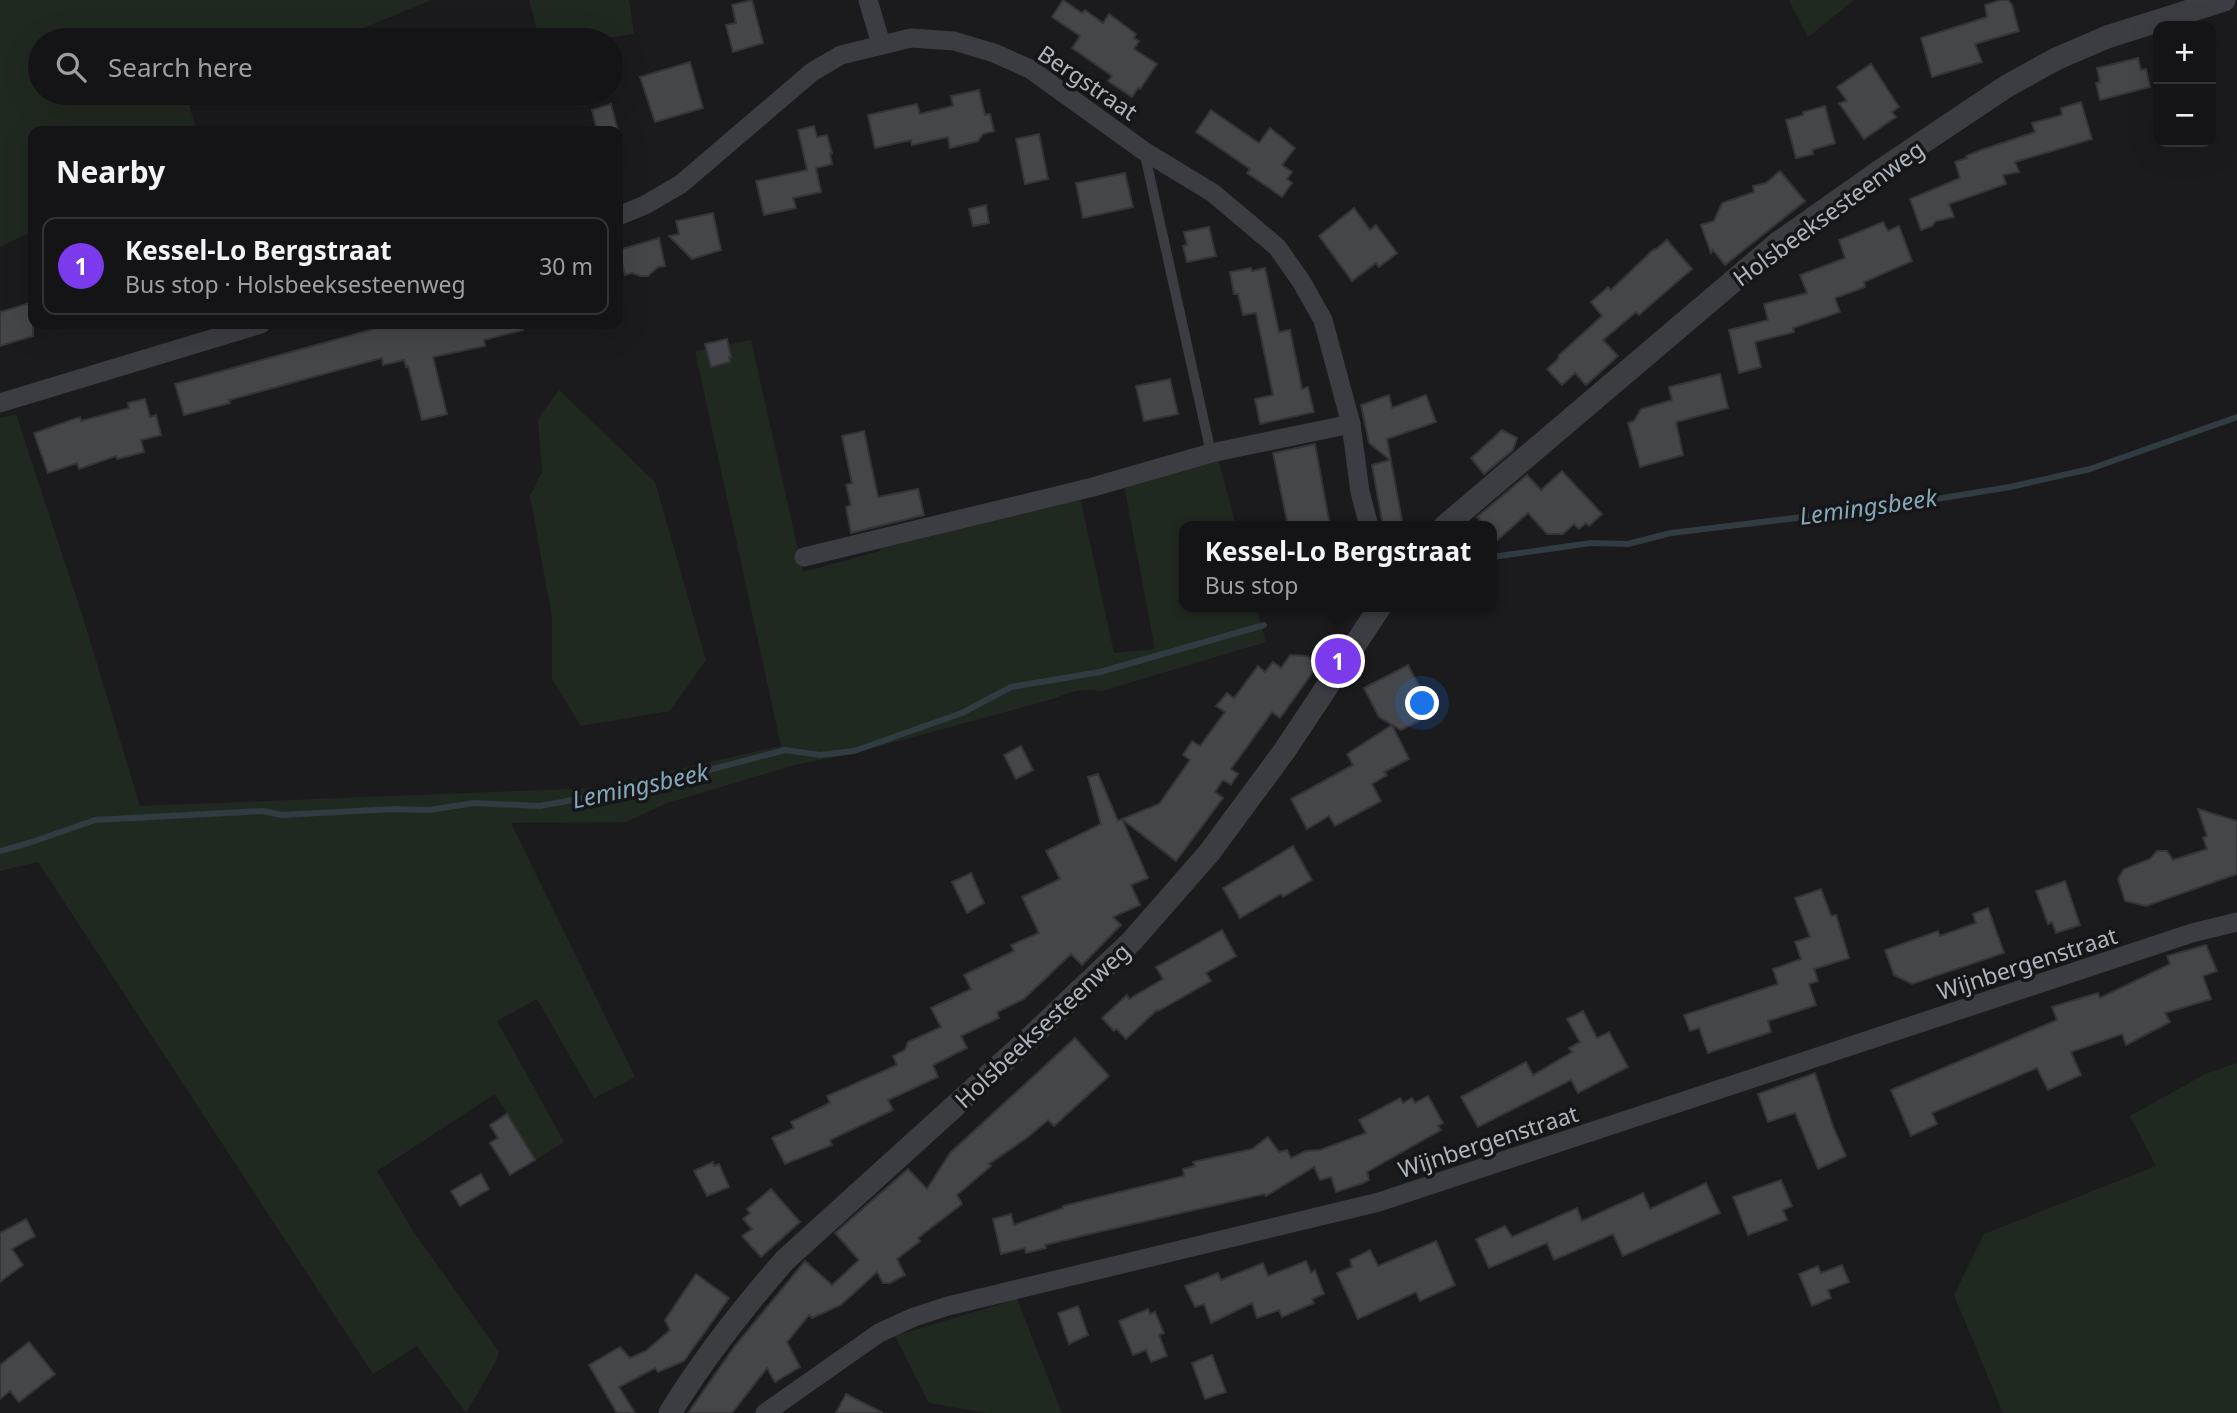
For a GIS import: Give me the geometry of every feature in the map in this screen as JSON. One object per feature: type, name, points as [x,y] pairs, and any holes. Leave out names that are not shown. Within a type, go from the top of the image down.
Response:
[{"type":"street","points":[[869,0],[881,44]]},
{"type":"street","name":"Holsbeeksesteenweg","points":[[1451,521],[1778,243],[1883,169],[2007,86],[2056,59],[2106,37],[2224,0]]},
{"type":"street","name":"Bergstraat","points":[[623,214],[645,205],[681,184],[812,72],[841,55],[911,38],[954,41],[994,53],[1030,69],[1144,151],[1213,193],[1277,247],[1301,281],[1323,320],[1351,424],[1360,492],[1368,521]]},
{"type":"street","points":[[0,403],[244,329]]},
{"type":"street","points":[[804,557],[1093,487],[1211,453],[1351,424]]},
{"type":"street","name":"Holsbeeksesteenweg","points":[[670,1413],[705,1360],[785,1260],[1132,941],[1209,853],[1285,750],[1377,612]]},
{"type":"street","name":"Wijnbergenstraat","points":[[765,1413],[879,1333],[914,1317],[961,1303],[1378,1202],[2192,933],[2237,922]]},
{"type":"lane","points":[[1144,151],[1211,453]]},
{"type":"shaded area","points":[[0,0],[431,0],[364,28],[28,28],[28,105],[189,105],[195,126],[28,126],[28,233],[0,247]]},
{"type":"shaded area","points":[[529,0],[629,0],[634,34],[623,36],[623,28],[537,28]]},
{"type":"shaded area","points":[[1789,0],[1854,0],[1808,37]]},
{"type":"shaded area","points":[[751,340],[803,572],[880,551],[879,544],[1080,497],[1114,653],[1155,649],[1124,485],[1218,458],[1235,521],[1179,521],[1179,612],[1257,612],[1266,642],[1102,691],[1073,692],[855,753],[795,765],[667,803],[626,822],[511,823],[635,1077],[594,1098],[537,999],[497,1021],[564,1142],[535,1160],[495,1094],[377,1171],[415,1234],[499,1352],[466,1413],[417,1346],[373,1374],[38,862],[0,871],[0,418],[16,414],[85,624],[140,806],[595,788],[781,746],[695,351]]},
{"type":"shaded area","points":[[559,390],[655,482],[706,660],[670,711],[581,726],[552,679],[552,617],[530,496],[542,472],[538,419]]},
{"type":"shaded area","points":[[2237,1063],[2237,1413],[2003,1413],[1954,1295],[1984,1234],[2156,1166],[2130,1116],[2205,1074]]},
{"type":"shaded area","points":[[1017,1299],[1062,1413],[987,1413],[929,1403],[895,1336]]},
{"type":"building","points":[[752,0],[763,43],[733,52],[726,25],[736,23],[732,5]]},
{"type":"building","points":[[1063,0],[1082,13],[1085,10],[1103,23],[1109,14],[1136,34],[1134,38],[1139,41],[1134,49],[1157,64],[1132,97],[1108,81],[1112,76],[1072,48],[1080,36],[1052,17]]},
{"type":"building","points":[[2008,0],[2012,5],[2019,31],[1975,44],[1982,62],[1932,77],[1921,38],[1987,17],[1985,5]]},
{"type":"building","points":[[2138,58],[2141,70],[2146,69],[2150,87],[2100,100],[2096,83],[2100,82],[2097,68]]},
{"type":"building","points":[[690,62],[703,108],[655,122],[640,77]]},
{"type":"building","points":[[1871,64],[1899,107],[1892,112],[1896,117],[1864,139],[1839,103],[1847,101],[1837,87]]},
{"type":"building","points":[[979,90],[985,115],[990,114],[994,131],[983,134],[978,141],[950,148],[948,137],[912,145],[911,140],[875,148],[868,115],[917,104],[920,114],[953,106],[951,96]]},
{"type":"building","points":[[2081,102],[2092,139],[2015,162],[2019,172],[2003,175],[2006,184],[1949,204],[1954,217],[1936,221],[1932,226],[1921,230],[1910,199],[1960,178],[1955,162],[1981,150],[2035,132],[2032,123],[2062,115],[2061,108]]},
{"type":"building","points":[[611,105],[617,126],[596,126],[592,110]]},
{"type":"building","points":[[1825,106],[1835,143],[1812,150],[1813,154],[1796,158],[1786,120]]},
{"type":"building","points":[[1211,110],[1259,143],[1270,128],[1295,148],[1282,165],[1292,172],[1287,179],[1292,183],[1282,197],[1247,173],[1250,169],[1196,132]]},
{"type":"building","points":[[814,126],[817,137],[827,135],[832,153],[832,164],[816,168],[821,192],[793,198],[796,208],[764,215],[756,181],[807,170],[798,130]]},
{"type":"building","points":[[1039,134],[1048,179],[1025,184],[1016,139]]},
{"type":"building","points":[[1780,171],[1805,201],[1725,265],[1713,250],[1711,253],[1701,225],[1714,221],[1722,203],[1754,192],[1753,186],[1766,183]]},
{"type":"building","points":[[1125,173],[1133,207],[1083,218],[1076,183]]},
{"type":"building","points":[[986,205],[989,223],[973,226],[969,209]]},
{"type":"building","points":[[1354,208],[1370,230],[1376,225],[1397,253],[1379,267],[1376,263],[1352,281],[1319,236]]},
{"type":"building","points":[[713,213],[721,250],[692,259],[669,236],[679,234],[676,221]]},
{"type":"building","points":[[1883,222],[1888,231],[1899,226],[1912,261],[1864,282],[1865,287],[1835,298],[1840,312],[1793,328],[1794,332],[1755,342],[1761,367],[1739,373],[1729,330],[1768,320],[1764,304],[1807,293],[1800,275],[1845,258],[1839,240]]},
{"type":"building","points":[[1209,227],[1216,256],[1187,262],[1183,246],[1187,245],[1184,232]]},
{"type":"building","points":[[659,238],[665,266],[658,267],[648,276],[632,273],[625,275],[623,249]]},
{"type":"building","points":[[1667,240],[1692,269],[1639,315],[1636,312],[1603,340],[1618,356],[1586,385],[1575,373],[1562,385],[1547,369],[1602,316],[1591,302],[1608,287],[1611,290]]},
{"type":"building","points":[[1251,268],[1252,271],[1265,268],[1279,332],[1290,330],[1302,389],[1308,387],[1314,412],[1260,424],[1255,399],[1273,395],[1256,313],[1243,315],[1238,294],[1234,294],[1230,272]]},
{"type":"building","points":[[28,304],[28,329],[33,329],[33,336],[0,346],[0,312]]},
{"type":"building","points":[[374,329],[523,330],[484,340],[485,346],[433,357],[447,414],[422,420],[408,366],[406,367],[404,360],[383,365],[382,358],[184,415],[175,384]]},
{"type":"building","points":[[727,339],[730,362],[711,367],[705,344]]},
{"type":"building","points":[[1720,374],[1728,408],[1676,422],[1683,455],[1640,467],[1628,423],[1634,421],[1641,409],[1672,400],[1669,387]]},
{"type":"building","points":[[1170,379],[1178,414],[1144,421],[1136,386]]},
{"type":"building","points":[[1389,395],[1392,408],[1426,395],[1436,422],[1387,439],[1402,521],[1382,521],[1372,465],[1390,460],[1369,443],[1361,405]]},
{"type":"building","points":[[145,399],[150,417],[156,415],[161,435],[141,440],[144,452],[117,459],[116,456],[79,469],[77,463],[48,473],[34,433],[80,417],[81,421],[129,408],[128,403]]},
{"type":"building","points":[[1502,430],[1517,438],[1513,450],[1484,474],[1471,458]]},
{"type":"building","points":[[864,431],[878,497],[918,489],[924,515],[851,533],[846,507],[851,505],[846,485],[852,483],[842,436]]},
{"type":"building","points":[[1315,444],[1329,521],[1287,521],[1273,453]]},
{"type":"building","points":[[1562,471],[1602,514],[1589,526],[1586,523],[1579,529],[1574,524],[1563,534],[1547,534],[1528,513],[1497,541],[1497,521],[1481,521],[1477,517],[1527,475],[1541,490]]},
{"type":"building","points":[[1290,655],[1307,656],[1318,665],[1280,718],[1272,712],[1231,769],[1238,774],[1231,785],[1223,780],[1215,792],[1223,798],[1176,861],[1122,819],[1159,804],[1190,760],[1183,755],[1192,741],[1200,746],[1225,712],[1216,706],[1227,693],[1234,698],[1258,666],[1265,672],[1273,662],[1281,668]]},
{"type":"building","points":[[1408,665],[1433,713],[1401,730],[1379,717],[1364,688]]},
{"type":"building","points":[[1392,725],[1409,759],[1384,772],[1387,775],[1372,784],[1381,801],[1335,826],[1329,816],[1307,829],[1291,799],[1353,765],[1347,754]]},
{"type":"building","points":[[1021,746],[1033,770],[1016,779],[1004,755]]},
{"type":"building","points":[[1098,774],[1118,821],[1122,819],[1148,878],[1131,885],[1140,905],[1113,917],[1121,925],[1082,965],[1071,954],[1024,999],[997,1012],[999,1018],[961,1036],[967,1048],[933,1065],[938,1077],[888,1100],[893,1110],[830,1140],[832,1145],[785,1164],[772,1138],[794,1128],[791,1122],[830,1103],[827,1096],[897,1065],[893,1056],[905,1050],[908,1042],[941,1027],[931,1008],[971,989],[964,975],[1014,951],[1011,945],[1039,933],[1022,897],[1060,879],[1046,851],[1101,824],[1088,777]]},
{"type":"building","points":[[2198,809],[2237,821],[2237,874],[2146,906],[2125,901],[2118,879],[2124,869],[2150,859],[2157,851],[2167,851],[2173,860],[2207,849],[2203,838],[2207,836]]},
{"type":"building","points":[[1293,846],[1312,880],[1240,918],[1223,888]]},
{"type":"building","points":[[971,873],[984,903],[967,913],[952,882]]},
{"type":"building","points":[[2065,881],[2080,925],[2056,933],[2052,922],[2048,924],[2036,891]]},
{"type":"building","points":[[1821,889],[1831,916],[1836,915],[1849,958],[1814,969],[1818,981],[1809,984],[1816,1005],[1768,1021],[1771,1032],[1708,1053],[1699,1028],[1690,1031],[1684,1015],[1778,984],[1773,969],[1801,959],[1795,942],[1810,937],[1795,898]]},
{"type":"building","points":[[1988,908],[2004,953],[1912,984],[1894,975],[1885,950],[1938,931],[1940,936],[1976,923],[1973,914]]},
{"type":"building","points":[[1222,930],[1236,956],[1206,973],[1211,981],[1157,1010],[1126,1039],[1102,1018],[1127,995],[1129,999],[1163,979],[1156,967]]},
{"type":"building","points":[[2206,945],[2217,971],[2203,976],[2211,999],[2165,1013],[2170,1022],[2126,1045],[2122,1034],[2071,1052],[2081,1075],[2048,1090],[2037,1068],[1932,1113],[1937,1124],[1911,1136],[1891,1090],[2057,1020],[2052,1007],[2098,993],[2100,998],[2170,964],[2167,956]]},
{"type":"building","points":[[1583,1011],[1597,1038],[1609,1032],[1628,1067],[1578,1093],[1571,1080],[1478,1127],[1461,1097],[1526,1062],[1533,1075],[1572,1052],[1569,1048],[1580,1042],[1567,1019]]},
{"type":"building","points":[[1075,1038],[1109,1076],[1054,1126],[1048,1120],[989,1164],[991,1166],[957,1195],[962,1204],[918,1238],[920,1241],[897,1259],[905,1275],[890,1283],[883,1283],[877,1272],[841,1305],[812,1318],[809,1315],[787,1342],[800,1367],[775,1382],[767,1368],[732,1413],[688,1413],[734,1347],[805,1261],[832,1285],[859,1260],[835,1233],[908,1169],[927,1189],[950,1153]]},
{"type":"building","points":[[1815,1073],[1846,1156],[1818,1169],[1795,1113],[1768,1122],[1758,1094]]},
{"type":"building","points":[[1428,1096],[1443,1123],[1438,1126],[1441,1130],[1367,1172],[1369,1180],[1363,1183],[1336,1192],[1331,1177],[1320,1180],[1314,1167],[1266,1196],[1264,1194],[1094,1233],[1045,1245],[1046,1248],[1026,1253],[1025,1248],[1001,1254],[993,1219],[1011,1214],[1014,1225],[1063,1206],[1184,1176],[1183,1169],[1195,1166],[1193,1162],[1252,1149],[1268,1137],[1279,1152],[1287,1150],[1291,1158],[1306,1151],[1320,1150],[1366,1133],[1359,1120],[1400,1098],[1403,1103],[1412,1098],[1415,1103]]},
{"type":"building","points":[[507,1114],[535,1160],[510,1175],[490,1143],[498,1138],[490,1125]]},
{"type":"building","points":[[713,1162],[714,1166],[719,1164],[729,1187],[707,1196],[694,1171]]},
{"type":"building","points":[[481,1174],[489,1189],[460,1206],[451,1191]]},
{"type":"building","points":[[1781,1180],[1792,1206],[1783,1210],[1787,1220],[1748,1235],[1733,1197]]},
{"type":"building","points":[[1706,1183],[1720,1213],[1623,1256],[1613,1234],[1554,1260],[1547,1243],[1489,1268],[1476,1239],[1505,1226],[1512,1237],[1577,1208],[1582,1221],[1643,1193],[1650,1209]]},
{"type":"building","points":[[771,1189],[800,1222],[761,1257],[742,1236],[752,1229],[743,1219],[750,1213],[747,1209]]},
{"type":"building","points":[[26,1219],[35,1236],[12,1249],[23,1265],[0,1282],[0,1233]]},
{"type":"building","points":[[1436,1241],[1455,1285],[1420,1301],[1416,1292],[1358,1319],[1337,1273],[1352,1267],[1350,1260],[1370,1250],[1378,1266]]},
{"type":"building","points":[[1306,1261],[1311,1273],[1315,1270],[1324,1294],[1312,1299],[1314,1303],[1282,1317],[1279,1310],[1257,1318],[1252,1303],[1211,1323],[1204,1304],[1195,1307],[1185,1286],[1218,1273],[1221,1280],[1263,1263],[1268,1276]]},
{"type":"building","points":[[1842,1265],[1849,1282],[1828,1290],[1831,1298],[1812,1306],[1799,1274],[1818,1266],[1821,1273]]},
{"type":"building","points":[[696,1274],[729,1298],[684,1361],[658,1372],[655,1368],[619,1387],[635,1413],[617,1413],[589,1365],[620,1347],[630,1358],[646,1351],[670,1330],[665,1320]]},
{"type":"building","points":[[1078,1306],[1088,1335],[1069,1344],[1058,1313]]},
{"type":"building","points":[[1148,1309],[1150,1314],[1155,1312],[1164,1333],[1159,1335],[1167,1356],[1151,1362],[1146,1350],[1133,1355],[1119,1321]]},
{"type":"building","points":[[29,1342],[55,1374],[19,1402],[10,1391],[0,1399],[0,1365]]},
{"type":"building","points":[[1212,1355],[1226,1392],[1205,1399],[1192,1363]]},
{"type":"building","points":[[846,1394],[883,1413],[836,1413]]},
{"type":"waterway","name":"Lemingsbeek","points":[[1497,556],[1591,543],[1628,544],[1671,533],[1887,507],[2010,487],[2090,469],[2237,417]]},
{"type":"waterway","name":"Lemingsbeek","points":[[0,851],[95,820],[263,811],[281,815],[394,809],[429,810],[474,803],[540,806],[648,786],[785,750],[820,755],[854,751],[962,713],[1011,687],[1100,672],[1264,625]]},
{"type":"place","name":"Kessel-Lo Bergstraat","points":[[1338,661]]}]
